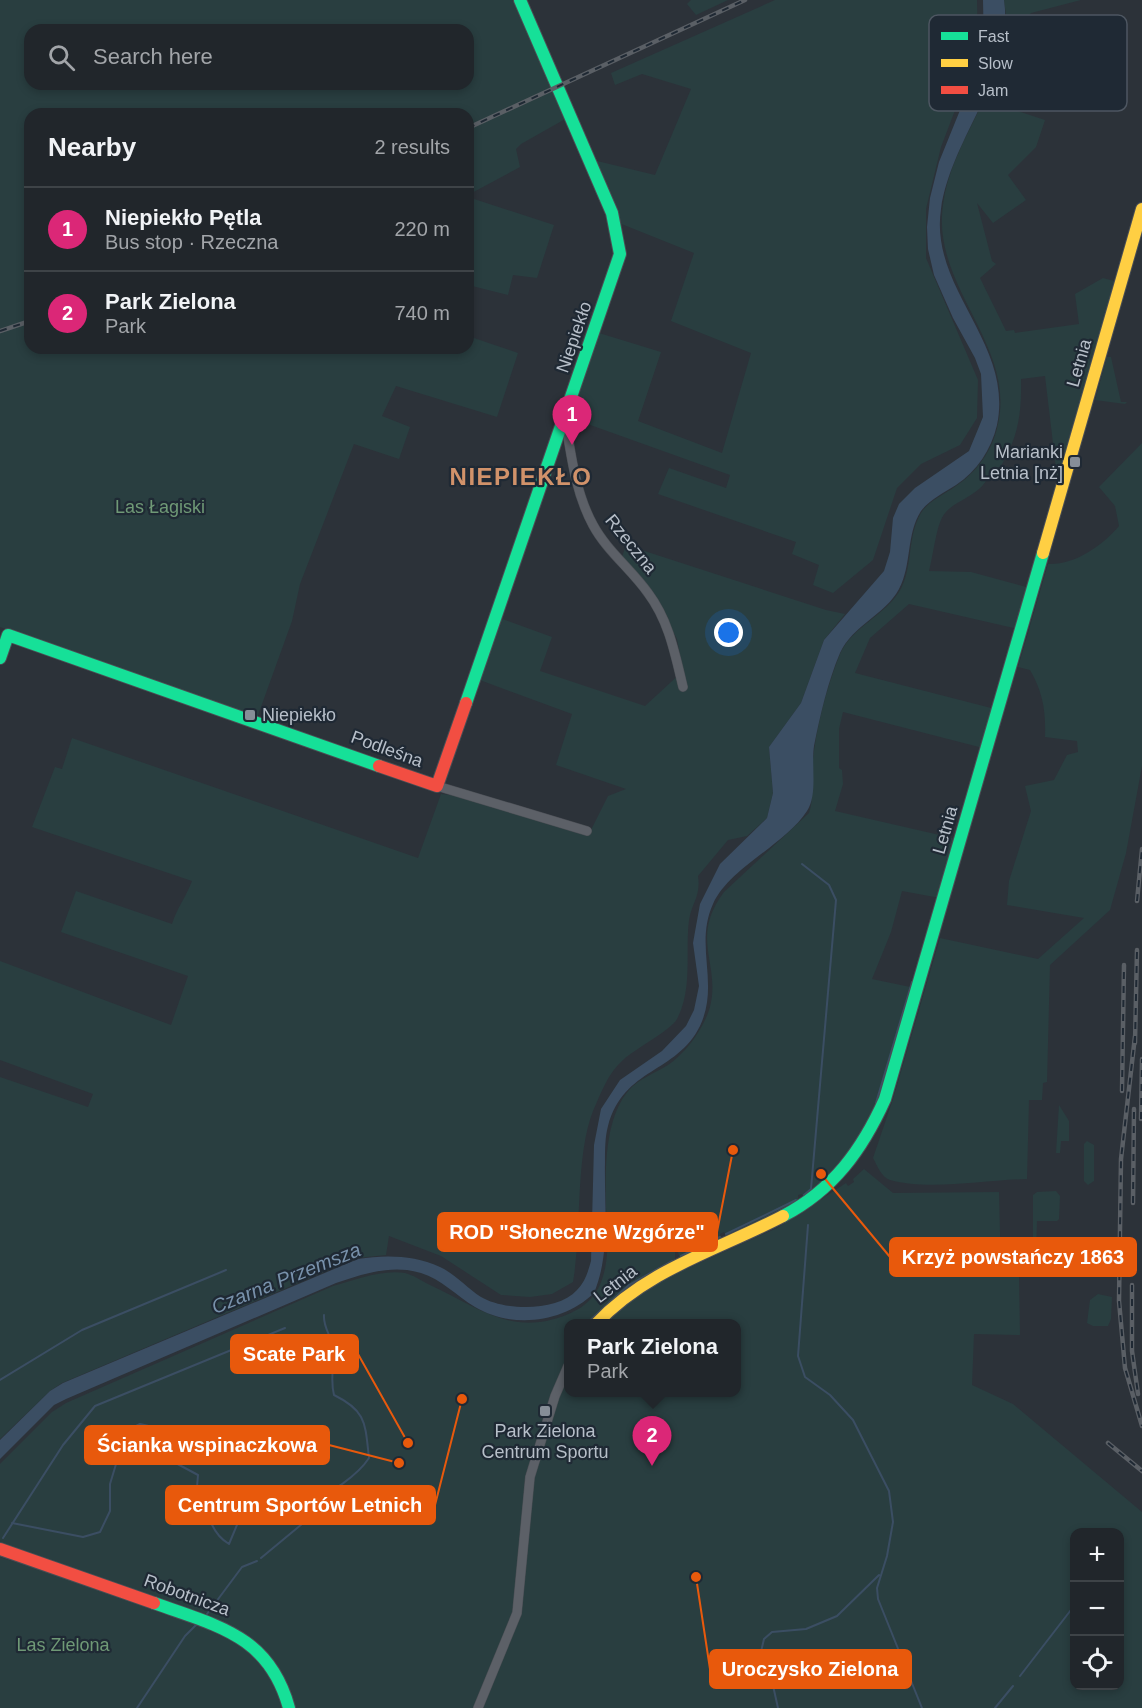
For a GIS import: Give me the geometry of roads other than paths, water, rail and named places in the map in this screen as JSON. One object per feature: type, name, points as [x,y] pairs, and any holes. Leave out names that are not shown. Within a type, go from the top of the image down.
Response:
[{"type":"street","name":"Niepiekło","points":[[437,786],[620,254],[612,213],[520,0]]},
{"type":"street","name":"Letnia","points":[[600,1319],[622,1298],[649,1280],[811,1199],[851,1162],[874,1129],[918,989],[1142,209]]},
{"type":"street","name":"Rzeczna","points":[[565,417],[585,508],[599,535],[648,592],[666,623],[674,645],[683,687]]},
{"type":"street","name":"Podleśna","points":[[0,658],[8,635],[437,786],[586,831]]},
{"type":"street","points":[[478,1708],[517,1613],[530,1477],[555,1396],[564,1375]]},
{"type":"street","name":"Robotnicza","points":[[0,1549],[230,1630],[254,1647],[270,1664],[278,1677],[289,1708]]},
{"type":"water","points":[[983,0],[1004,0],[1005,15],[983,15]]},
{"type":"water","points":[[960,111],[979,111],[947,182],[941,209],[941,238],[947,265],[994,368],[999,395],[997,425],[987,451],[970,473],[921,511],[913,530],[906,570],[899,589],[886,606],[853,635],[840,653],[828,687],[816,735],[812,796],[807,811],[785,835],[744,867],[721,891],[713,904],[706,935],[708,995],[706,1010],[700,1026],[690,1042],[678,1054],[638,1081],[626,1092],[616,1107],[608,1126],[606,1139],[605,1245],[594,1293],[568,1311],[537,1320],[521,1320],[489,1314],[435,1279],[410,1270],[378,1271],[357,1276],[54,1405],[0,1459],[0,1440],[50,1391],[63,1383],[358,1259],[399,1257],[430,1263],[451,1273],[481,1297],[491,1302],[517,1307],[544,1306],[557,1302],[568,1297],[582,1284],[591,1261],[594,1145],[601,1109],[620,1080],[662,1051],[686,1026],[694,1010],[699,986],[693,943],[700,904],[720,864],[767,818],[773,793],[769,747],[801,703],[824,640],[884,571],[890,552],[893,518],[899,504],[915,488],[969,451],[983,417],[981,374],[934,275],[928,249],[927,227],[930,198],[939,162]]},
{"type":"waterway","points":[[802,864],[829,885],[836,900],[811,1189],[804,1195]]},
{"type":"waterway","points":[[876,1103],[912,982]]},
{"type":"waterway","points":[[841,1163],[846,1158]]},
{"type":"waterway","points":[[726,1234],[796,1200]]},
{"type":"waterway","points":[[808,1225],[798,1356],[805,1377],[830,1395],[853,1420],[889,1491],[893,1522],[887,1556],[877,1588],[878,1599],[922,1708]]},
{"type":"waterway","points":[[681,1256],[720,1237]]},
{"type":"waterway","points":[[592,1319],[629,1285],[672,1261]]},
{"type":"waterway","points":[[0,1380],[82,1330],[226,1270]]},
{"type":"waterway","points":[[12,1523],[83,1537],[100,1532],[110,1511],[110,1484],[126,1431],[140,1424],[153,1427],[157,1453],[198,1475],[197,1487],[208,1500],[208,1513],[212,1525],[219,1536],[229,1544],[247,1501],[258,1489],[280,1495],[286,1491],[309,1503],[334,1490],[358,1471],[369,1458],[365,1427],[359,1413],[334,1395],[332,1381],[334,1353],[324,1315]]},
{"type":"waterway","points":[[3,1538],[63,1445],[95,1406],[285,1328]]},
{"type":"waterway","points":[[261,1558],[302,1524]]},
{"type":"waterway","points":[[207,1614],[242,1567],[257,1561]]},
{"type":"waterway","points":[[778,1708],[772,1681],[760,1656],[764,1639],[772,1632],[806,1629],[837,1616],[879,1575]]},
{"type":"waterway","points":[[1020,1676],[1070,1611]]},
{"type":"waterway","points":[[137,1708],[185,1636],[197,1624]]},
{"type":"waterway","points":[[995,1708],[1013,1686]]},
{"type":"railway","points":[[474,125],[745,0]]},
{"type":"railway","points":[[0,331],[24,323]]},
{"type":"railway","points":[[1137,901],[1142,849]]},
{"type":"railway","points":[[1135,1043],[1137,950]]},
{"type":"railway","points":[[1122,1091],[1124,965]]},
{"type":"railway","points":[[1135,1036],[1121,1159],[1119,1301],[1125,1368],[1142,1426]]},
{"type":"railway","points":[[1141,1119],[1142,1059]]},
{"type":"railway","points":[[1133,1203],[1134,1109]]},
{"type":"railway","points":[[1132,1285],[1132,1351],[1138,1394]]},
{"type":"railway","points":[[1108,1443],[1142,1471]]},
{"type":"place","name":"Niepiekło Pętla","points":[[572,445]]},
{"type":"place","name":"Marianki Letnia [nż]","points":[[1075,462]]},
{"type":"place","name":"Niepiekło","points":[[250,715]]},
{"type":"place","name":"ROD \"Słoneczne Wzgórze\"","points":[[733,1150]]},
{"type":"place","name":"Krzyż powstańczy 1863","points":[[821,1174]]},
{"type":"place","name":"Centrum Sportów Letnich","points":[[462,1399]]},
{"type":"place","name":"Park Zielona Centrum Sportu","points":[[545,1411]]},
{"type":"place","name":"Scate Park","points":[[408,1443]]},
{"type":"place","name":"Ścianka wspinaczkowa","points":[[399,1463]]},
{"type":"place","name":"Park Zielona","points":[[652,1466]]},
{"type":"place","name":"Uroczysko Zielona","points":[[696,1577]]},
{"type":"district","name":"NIEPIEKŁO","points":[[521,477]]},
{"type":"park label","name":"Las Łagiski","points":[[160,507]]},
{"type":"park label","name":"Las Zielona","points":[[63,1645]]},
{"type":"water label","name":"Czarna Przemsza","points":[[286,1278]]}]
